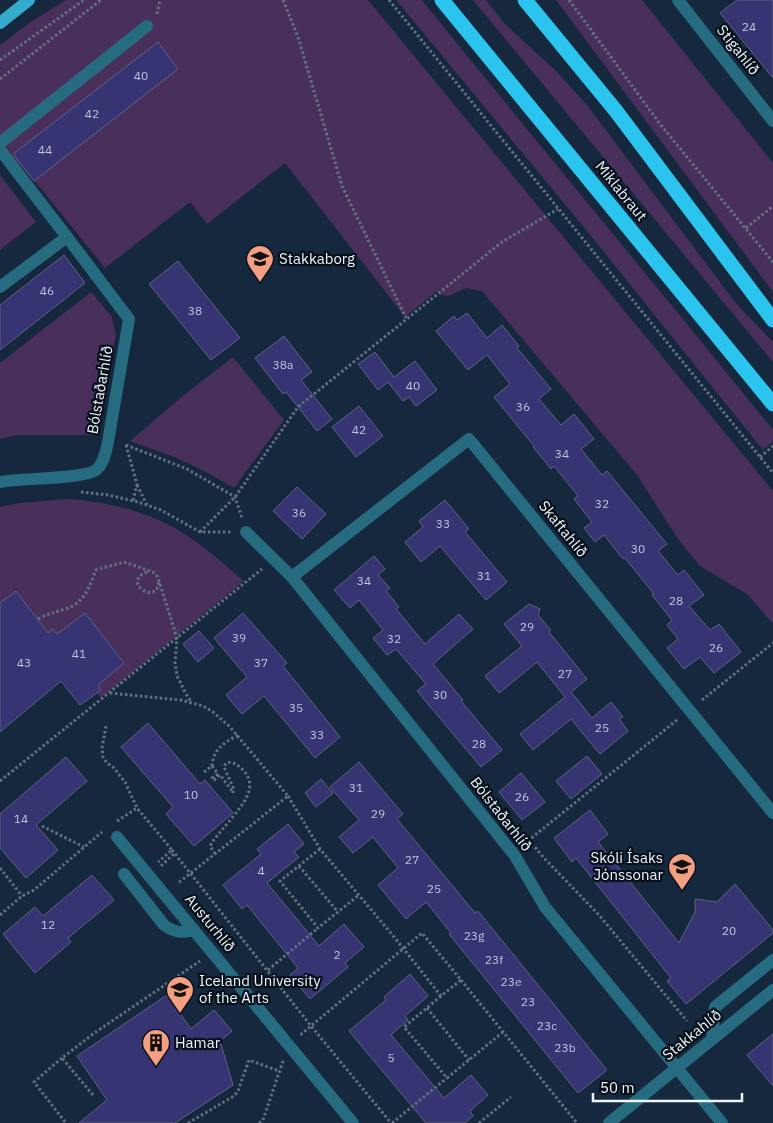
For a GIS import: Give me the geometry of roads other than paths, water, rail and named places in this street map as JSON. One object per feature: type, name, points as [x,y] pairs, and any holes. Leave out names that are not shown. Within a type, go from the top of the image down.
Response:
[{"type":"highway","name":"Miklabraut","points":[[442,0],[773,404]]},
{"type":"highway","points":[[525,0],[616,111],[773,320]]},
{"type":"main road","points":[[0,23],[29,0]]},
{"type":"street","name":"Stigahlíð","points":[[685,2],[773,121]]},
{"type":"street","points":[[0,144],[147,26]]},
{"type":"street","name":"Bólstaðarhlíð","points":[[0,150],[129,319],[106,450],[97,470],[85,475],[0,482]]},
{"type":"street","points":[[0,287],[67,237]]},
{"type":"street","name":"Skaftahlíð","points":[[292,577],[469,439],[773,813]]},
{"type":"street","name":"Bólstaðarhlíð","points":[[246,532],[292,577],[516,856],[545,907],[722,1123]]},
{"type":"street","name":"Austurhlíð","points":[[118,836],[353,1123]]},
{"type":"street","points":[[124,874],[164,925],[182,933],[194,930]]},
{"type":"street","points":[[712,1039],[715,1007],[773,960]]},
{"type":"street","name":"Stakkahlíð","points":[[609,1123],[773,990]]},
{"type":"place","name":"Stakkaborg","points":[[260,283]]},
{"type":"place","name":"Skóli Ísaks Jónssonar","points":[[682,891]]},
{"type":"place","name":"Iceland University of the Arts","points":[[180,1014]]},
{"type":"place","name":"Hamar","points":[[156,1067]]}]
